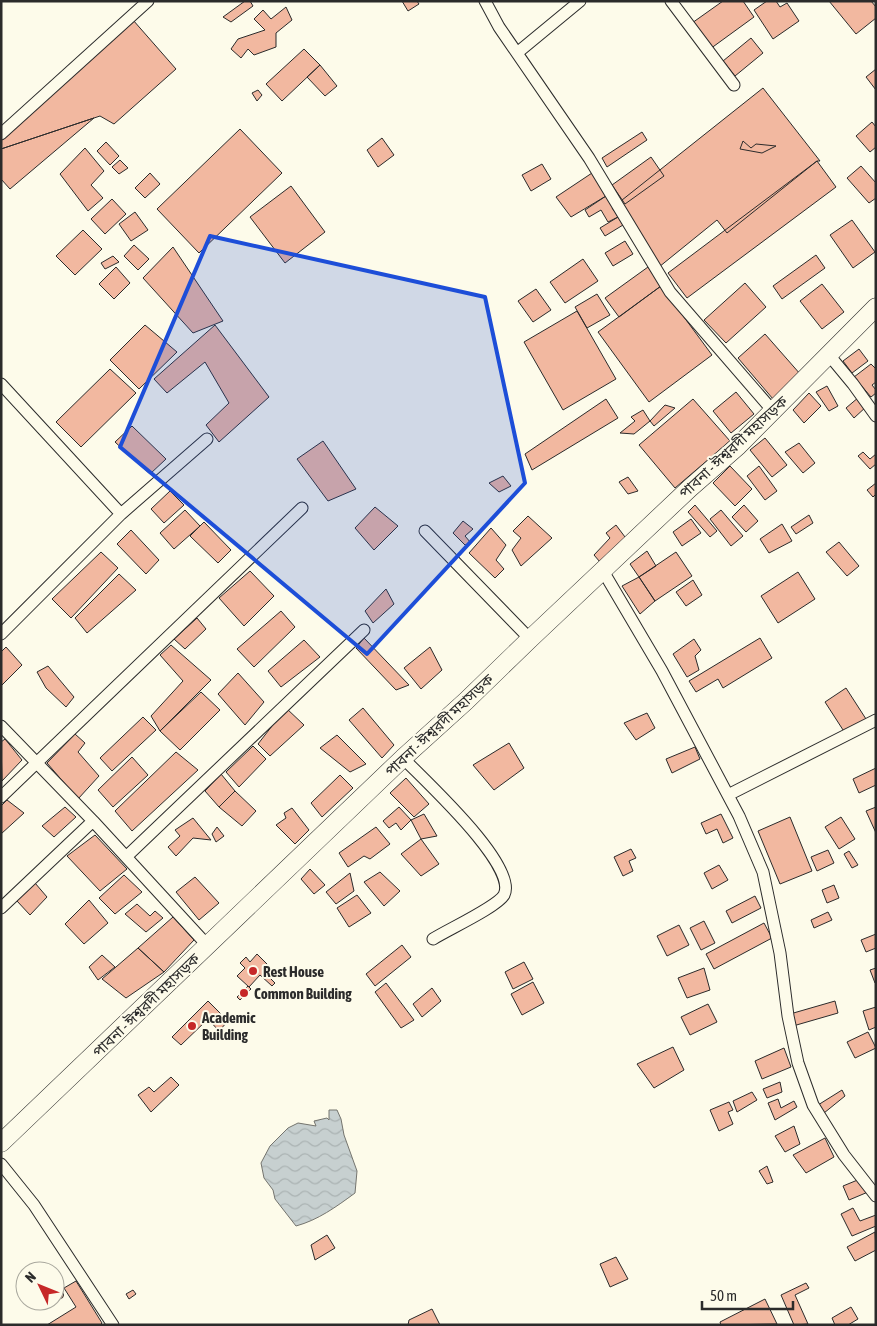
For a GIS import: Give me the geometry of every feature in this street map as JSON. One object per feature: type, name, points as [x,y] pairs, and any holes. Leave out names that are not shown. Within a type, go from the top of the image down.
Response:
[{"type":"main road","name":"পাবনা - ঈশ্বরদী মহাসড়ক","points":[[1,1143],[403,758],[466,701],[773,411],[876,307]]},
{"type":"street","points":[[1,134],[148,1]]},
{"type":"street","points":[[485,1],[499,27],[588,158],[670,292],[773,411]]},
{"type":"street","points":[[517,54],[580,1]]},
{"type":"street","points":[[671,1],[734,85]]},
{"type":"street","points":[[829,355],[876,416]]},
{"type":"street","points":[[1,384],[121,514]]},
{"type":"street","points":[[1,634],[121,514],[207,439]]},
{"type":"street","points":[[1,797],[302,508]]},
{"type":"street","points":[[425,531],[530,639]]},
{"type":"street","points":[[603,571],[662,671],[740,816],[763,872],[780,953],[788,1016],[798,1063],[813,1105],[844,1155],[876,1196]]},
{"type":"street","points":[[126,857],[364,630]]},
{"type":"street","points":[[728,795],[861,726],[874,725]]},
{"type":"street","points":[[1,726],[37,762],[208,946]]},
{"type":"street","points":[[403,758],[480,837],[494,858],[506,886],[504,894],[494,904],[433,939]]},
{"type":"street","points":[[1,908],[92,821]]},
{"type":"street","points":[[1,1164],[34,1204],[113,1325]]},
{"type":"highlighted area","points":[[210,236],[485,297],[525,483],[367,654],[120,447]]},
{"type":"water","points":[[329,1110],[337,1110],[341,1119],[344,1135],[357,1171],[355,1193],[319,1217],[296,1226],[275,1199],[273,1190],[264,1178],[261,1163],[270,1146],[288,1128],[298,1123],[316,1126],[314,1121],[327,1118],[329,1120]]},
{"type":"building","points":[[245,1],[250,1],[253,6],[231,22],[223,17]]},
{"type":"building","points":[[402,1],[417,1],[419,4],[408,11]]},
{"type":"building","points":[[723,1],[743,1],[754,17],[710,49],[692,23]]},
{"type":"building","points":[[767,1],[776,1],[780,7],[787,3],[799,21],[773,39],[754,10]]},
{"type":"building","points":[[829,1],[871,1],[876,7],[876,18],[856,34]]},
{"type":"building","points":[[286,7],[292,20],[276,33],[276,47],[254,55],[248,49],[241,58],[231,49],[238,39],[265,30],[254,19],[263,10],[271,19]]},
{"type":"building","points":[[133,20],[176,69],[114,124],[100,116],[1,149],[1,137]]},
{"type":"building","points":[[751,38],[763,53],[735,76],[723,61]]},
{"type":"building","points":[[304,49],[320,65],[282,101],[266,84]]},
{"type":"building","points":[[320,65],[337,86],[325,96],[307,77]]},
{"type":"building","points":[[876,69],[876,90],[866,77]]},
{"type":"building","points":[[763,88],[820,161],[817,161],[727,233],[717,220],[659,267],[612,208]]},
{"type":"building","points":[[258,90],[262,95],[257,101],[252,93]]},
{"type":"building","points":[[94,118],[10,189],[1,179],[1,149]]},
{"type":"building","points":[[872,122],[876,127],[876,147],[870,152],[856,136]]},
{"type":"building","points":[[240,129],[282,173],[199,253],[157,209]]},
{"type":"building","points":[[642,132],[647,140],[607,167],[602,158]]},
{"type":"building","points":[[382,138],[394,155],[378,167],[367,150]]},
{"type":"building","points":[[743,141],[751,148],[756,144],[776,146],[762,153],[740,149]]},
{"type":"building","points":[[106,142],[119,156],[110,165],[97,151]]},
{"type":"building","points":[[85,148],[104,171],[91,185],[103,198],[88,211],[60,174]]},
{"type":"building","points":[[651,157],[664,176],[625,204],[612,185]]},
{"type":"building","points":[[120,160],[128,168],[119,174],[112,167]]},
{"type":"building","points":[[817,161],[836,187],[687,298],[668,273]]},
{"type":"building","points":[[542,164],[551,179],[531,191],[522,175]]},
{"type":"building","points":[[861,166],[876,183],[876,198],[869,203],[847,178]]},
{"type":"building","points":[[150,173],[160,184],[145,198],[135,188]]},
{"type":"building","points":[[592,173],[606,196],[571,217],[556,197]]},
{"type":"building","points":[[291,186],[325,232],[285,263],[250,217]]},
{"type":"building","points":[[606,196],[618,217],[608,222],[601,210],[589,217],[585,210]]},
{"type":"building","points":[[112,199],[126,214],[105,234],[91,219]]},
{"type":"building","points":[[135,212],[148,230],[131,241],[119,224]]},
{"type":"building","points":[[618,217],[623,225],[605,236],[600,228]]},
{"type":"building","points":[[852,220],[875,252],[853,268],[830,235]]},
{"type":"building","points":[[83,230],[102,249],[75,275],[56,256]]},
{"type":"building","points":[[625,241],[633,254],[613,266],[605,253]]},
{"type":"building","points":[[134,245],[149,259],[138,270],[124,256]]},
{"type":"building","points":[[173,247],[223,321],[193,333],[143,278]]},
{"type":"building","points":[[816,255],[825,268],[782,299],[773,286]]},
{"type":"building","points":[[113,256],[119,262],[105,269],[101,263]]},
{"type":"building","points":[[583,259],[598,281],[565,303],[550,282]]},
{"type":"building","points":[[116,267],[130,283],[114,299],[99,284]]},
{"type":"building","points":[[648,267],[661,286],[619,317],[605,298]]},
{"type":"building","points":[[745,283],[766,307],[726,343],[704,320]]},
{"type":"building","points":[[822,284],[844,312],[822,329],[800,301]]},
{"type":"building","points":[[661,286],[712,355],[649,402],[598,332]]},
{"type":"building","points":[[536,289],[551,310],[533,322],[518,301]]},
{"type":"building","points":[[597,294],[610,315],[587,328],[575,307]]},
{"type":"building","points":[[577,311],[616,379],[563,410],[524,342]]},
{"type":"building","points":[[145,325],[177,352],[139,389],[110,360]]},
{"type":"building","points":[[215,325],[269,397],[219,442],[206,425],[229,403],[205,362],[167,393],[154,379]]},
{"type":"building","points":[[765,334],[801,375],[773,399],[738,358]]},
{"type":"building","points":[[859,349],[868,361],[852,373],[843,361]]},
{"type":"building","points":[[871,364],[876,369],[876,382],[872,385],[876,393],[871,397],[854,377]]},
{"type":"building","points":[[110,369],[136,393],[81,447],[56,422]]},
{"type":"building","points":[[827,386],[838,406],[829,411],[816,392]]},
{"type":"building","points":[[736,392],[754,414],[731,433],[713,411]]},
{"type":"building","points":[[809,393],[821,406],[804,423],[793,410]]},
{"type":"building","points":[[859,397],[867,406],[854,418],[846,408]]},
{"type":"building","points":[[606,399],[618,418],[532,470],[525,454]]},
{"type":"building","points":[[693,399],[730,441],[675,488],[639,445]]},
{"type":"building","points":[[665,405],[675,408],[654,426],[650,421]]},
{"type":"building","points":[[643,410],[650,421],[634,434],[620,433],[635,421],[631,417]]},
{"type":"building","points":[[132,426],[166,459],[150,474],[115,442]]},
{"type":"building","points":[[765,438],[787,465],[772,477],[750,450]]},
{"type":"building","points":[[323,441],[356,489],[328,501],[297,459]]},
{"type":"building","points":[[799,443],[815,463],[803,473],[785,452]]},
{"type":"building","points":[[863,452],[870,459],[876,454],[876,464],[870,469],[858,456]]},
{"type":"building","points":[[730,466],[752,489],[735,506],[713,483]]},
{"type":"building","points":[[759,466],[777,491],[765,500],[747,476]]},
{"type":"building","points":[[503,476],[511,486],[499,492],[489,483]]},
{"type":"building","points":[[628,477],[638,491],[628,494],[619,482]]},
{"type":"building","points":[[876,483],[876,494],[873,497],[867,490]]},
{"type":"building","points":[[170,491],[184,505],[164,523],[151,509]]},
{"type":"building","points":[[695,505],[717,531],[710,537],[688,512]]},
{"type":"building","points":[[744,505],[758,521],[746,532],[732,517]]},
{"type":"building","points":[[375,507],[398,526],[374,550],[355,528]]},
{"type":"building","points":[[185,510],[200,526],[174,549],[160,533]]},
{"type":"building","points":[[721,510],[743,536],[731,546],[710,519]]},
{"type":"building","points":[[809,515],[813,523],[796,534],[791,527]]},
{"type":"building","points":[[528,516],[552,538],[521,566],[512,550],[521,538],[513,531]]},
{"type":"building","points":[[691,519],[701,533],[682,546],[673,532]]},
{"type":"building","points":[[463,521],[473,529],[465,536],[471,543],[465,545],[453,533]]},
{"type":"building","points":[[204,522],[231,550],[218,563],[190,536]]},
{"type":"building","points":[[782,524],[792,541],[769,553],[760,539]]},
{"type":"building","points":[[616,525],[625,537],[600,562],[594,555],[610,538],[606,533]]},
{"type":"building","points":[[491,528],[506,545],[496,560],[504,569],[495,578],[469,553]]},
{"type":"building","points":[[131,530],[159,560],[146,574],[117,544]]},
{"type":"building","points":[[839,542],[859,566],[847,576],[826,552]]},
{"type":"building","points":[[647,551],[656,566],[639,577],[630,564]]},
{"type":"building","points":[[101,552],[118,568],[71,618],[52,599]]},
{"type":"building","points":[[676,552],[692,576],[655,601],[639,577]]},
{"type":"building","points":[[250,571],[274,596],[244,626],[219,598]]},
{"type":"building","points":[[798,572],[815,599],[778,623],[761,596]]},
{"type":"building","points":[[119,574],[136,590],[87,633],[75,618]]},
{"type":"building","points":[[639,577],[655,601],[640,614],[622,586]]},
{"type":"building","points":[[693,580],[702,595],[686,606],[676,592]]},
{"type":"building","points":[[386,589],[394,604],[373,623],[365,611]]},
{"type":"building","points":[[281,611],[295,627],[254,667],[237,649]]},
{"type":"building","points":[[197,618],[206,629],[185,649],[174,639]]},
{"type":"building","points":[[364,638],[409,685],[396,690],[356,648]]},
{"type":"building","points":[[760,638],[772,658],[723,688],[718,679],[696,692],[689,681]]},
{"type":"building","points":[[694,639],[701,650],[695,656],[699,670],[687,677],[673,654]]},
{"type":"building","points":[[304,640],[320,657],[281,687],[268,671]]},
{"type":"building","points":[[171,645],[211,680],[160,731],[151,716],[183,681],[160,655]]},
{"type":"building","points":[[6,647],[22,665],[1,686],[1,652]]},
{"type":"building","points":[[430,647],[442,670],[421,689],[404,668]]},
{"type":"building","points":[[48,666],[74,697],[66,707],[46,688],[37,672]]},
{"type":"building","points":[[238,673],[264,702],[245,725],[218,694]]},
{"type":"building","points":[[846,688],[866,719],[845,733],[825,702]]},
{"type":"building","points":[[201,692],[220,710],[180,750],[160,731]]},
{"type":"building","points":[[286,708],[304,725],[270,756],[258,744]]},
{"type":"building","points":[[363,708],[394,745],[382,758],[349,720]]},
{"type":"building","points":[[647,713],[655,728],[636,740],[624,723]]},
{"type":"building","points":[[143,717],[156,730],[112,771],[100,758]]},
{"type":"building","points":[[75,734],[85,743],[78,752],[99,776],[78,799],[47,763]]},
{"type":"building","points":[[337,735],[366,764],[350,772],[320,748]]},
{"type":"building","points":[[5,739],[22,760],[2,781],[1,742]]},
{"type":"building","points":[[509,743],[524,768],[494,790],[473,765]]},
{"type":"building","points":[[253,746],[266,759],[239,787],[226,772]]},
{"type":"building","points":[[695,747],[700,759],[672,773],[666,759]]},
{"type":"building","points":[[176,752],[198,770],[132,831],[115,811]]},
{"type":"building","points":[[132,757],[148,775],[113,807],[98,790]]},
{"type":"building","points":[[876,768],[876,785],[859,793],[853,779]]},
{"type":"building","points":[[221,774],[235,791],[219,807],[205,791]]},
{"type":"building","points":[[340,775],[353,788],[322,817],[311,803]]},
{"type":"building","points":[[406,778],[429,804],[414,817],[390,793]]},
{"type":"building","points":[[235,791],[256,811],[242,826],[219,807]]},
{"type":"building","points":[[7,800],[24,813],[1,834],[1,806]]},
{"type":"building","points":[[65,807],[76,817],[54,837],[42,826]]},
{"type":"building","points":[[399,807],[411,820],[401,830],[396,823],[389,828],[383,821]]},
{"type":"building","points":[[876,807],[876,833],[866,811]]},
{"type":"building","points":[[292,808],[309,830],[295,844],[276,825],[286,818],[284,813]]},
{"type":"building","points":[[424,814],[437,836],[421,839],[411,820]]},
{"type":"building","points":[[721,814],[733,838],[723,843],[717,829],[706,834],[701,823]]},
{"type":"building","points":[[790,817],[812,871],[780,884],[758,831]]},
{"type":"building","points":[[841,817],[855,839],[839,849],[825,827]]},
{"type":"building","points":[[193,818],[211,840],[193,838],[176,856],[168,847],[180,836],[175,830]]},
{"type":"building","points":[[217,827],[224,836],[216,842],[212,834]]},
{"type":"building","points":[[376,827],[390,844],[370,859],[364,856],[348,867],[339,853]]},
{"type":"building","points":[[95,835],[127,869],[100,891],[67,856]]},
{"type":"building","points":[[421,839],[439,864],[421,876],[401,854]]},
{"type":"building","points":[[631,849],[636,858],[629,861],[633,871],[623,876],[614,857]]},
{"type":"building","points":[[828,850],[834,863],[817,871],[811,857]]},
{"type":"building","points":[[849,851],[858,865],[852,868],[844,854]]},
{"type":"building","points":[[719,865],[728,880],[712,889],[704,873]]},
{"type":"building","points":[[310,869],[325,885],[314,894],[301,879]]},
{"type":"building","points":[[380,872],[400,891],[384,906],[364,882]]},
{"type":"building","points":[[350,873],[354,891],[336,904],[326,892]]},
{"type":"building","points":[[124,875],[142,892],[115,914],[99,898]]},
{"type":"building","points":[[195,877],[219,903],[199,920],[176,892]]},
{"type":"building","points":[[35,883],[47,897],[30,915],[17,901]]},
{"type":"building","points":[[834,885],[839,898],[827,903],[822,890]]},
{"type":"building","points":[[357,895],[371,913],[349,927],[337,908]]},
{"type":"building","points":[[755,896],[761,908],[732,923],[726,911]]},
{"type":"building","points":[[89,900],[108,923],[84,944],[65,924]]},
{"type":"building","points":[[137,904],[150,916],[155,911],[163,918],[146,932],[125,914]]},
{"type":"building","points":[[828,912],[832,920],[814,928],[811,920]]},
{"type":"building","points":[[173,917],[194,940],[164,972],[138,948]]},
{"type":"building","points":[[704,921],[715,943],[701,950],[690,928]]},
{"type":"building","points":[[764,923],[772,938],[714,969],[706,954]]},
{"type":"building","points":[[679,925],[689,945],[667,956],[657,936]]},
{"type":"building","points":[[876,934],[876,948],[866,952],[861,940]]},
{"type":"building","points":[[402,945],[411,957],[375,986],[366,974]]},
{"type":"building","points":[[138,948],[164,972],[126,998],[102,979]]},
{"type":"building","name":"Rest House","points":[[257,954],[268,965],[264,972],[275,983],[272,986],[260,975],[249,987],[237,976],[245,968],[240,963],[246,957],[250,962]]},
{"type":"building","points":[[102,955],[115,967],[98,980],[89,967]]},
{"type":"building","points":[[524,962],[533,979],[513,989],[505,972]]},
{"type":"building","points":[[704,968],[710,990],[687,998],[678,978]]},
{"type":"building","points":[[876,968],[876,983],[875,983],[870,970]]},
{"type":"building","points":[[533,982],[544,1003],[522,1015],[511,994]]},
{"type":"building","points":[[386,983],[414,1020],[401,1028],[375,992]]},
{"type":"building","name":"Common Building","points":[[248,986],[251,989],[240,1000],[237,997]]},
{"type":"building","points":[[432,988],[441,1001],[422,1017],[413,1004]]},
{"type":"building","name":"Academic Building","points":[[208,1001],[228,1021],[219,1031],[208,1019],[181,1045],[172,1037]]},
{"type":"building","points":[[835,1001],[838,1013],[793,1026],[790,1014]]},
{"type":"building","points":[[708,1004],[717,1022],[690,1035],[681,1017]]},
{"type":"building","points":[[876,1007],[876,1027],[869,1030],[863,1011]]},
{"type":"building","points":[[868,1032],[876,1048],[855,1058],[847,1042]]},
{"type":"building","points":[[673,1047],[684,1070],[654,1088],[637,1064]]},
{"type":"building","points":[[784,1048],[791,1067],[762,1079],[755,1061]]},
{"type":"building","points":[[171,1077],[179,1085],[151,1112],[138,1095],[149,1087],[154,1092]]},
{"type":"building","points":[[780,1082],[782,1092],[767,1098],[763,1089]]},
{"type":"building","points":[[842,1090],[845,1096],[824,1113],[818,1105]]},
{"type":"building","points":[[752,1092],[757,1100],[737,1112],[733,1101]]},
{"type":"building","points":[[778,1099],[781,1108],[794,1101],[797,1107],[775,1120],[768,1103]]},
{"type":"building","points":[[729,1102],[733,1110],[728,1112],[733,1124],[719,1131],[710,1110]]},
{"type":"building","points":[[794,1126],[800,1144],[785,1152],[775,1136]]},
{"type":"building","points":[[825,1138],[834,1157],[806,1173],[793,1155]]},
{"type":"building","points":[[767,1166],[773,1182],[767,1184],[759,1171]]},
{"type":"building","points":[[860,1179],[868,1192],[849,1200],[843,1186]]},
{"type":"building","points":[[853,1208],[860,1221],[876,1215],[876,1226],[852,1236],[841,1214]]},
{"type":"building","points":[[875,1232],[876,1250],[855,1261],[847,1247]]},
{"type":"building","points":[[327,1235],[335,1248],[315,1260],[311,1245]]},
{"type":"building","points":[[616,1257],[628,1279],[610,1287],[600,1264]]},
{"type":"building","points":[[76,1281],[102,1323],[100,1325],[47,1325],[76,1307],[65,1287]]},
{"type":"building","points":[[806,1283],[809,1288],[795,1295],[808,1324],[794,1325],[781,1295]]},
{"type":"building","points":[[133,1290],[136,1294],[129,1299],[126,1294]]},
{"type":"building","points":[[765,1299],[777,1324],[721,1325],[720,1322]]},
{"type":"building","points":[[851,1307],[858,1319],[848,1325],[835,1325],[832,1318]]},
{"type":"building","points":[[432,1309],[440,1325],[408,1325],[409,1320]]},
{"type":"place","name":"Rest House","points":[[253,971]]},
{"type":"place","name":"Common Building","points":[[244,993]]},
{"type":"place","name":"Academic Building","points":[[192,1026]]}]
